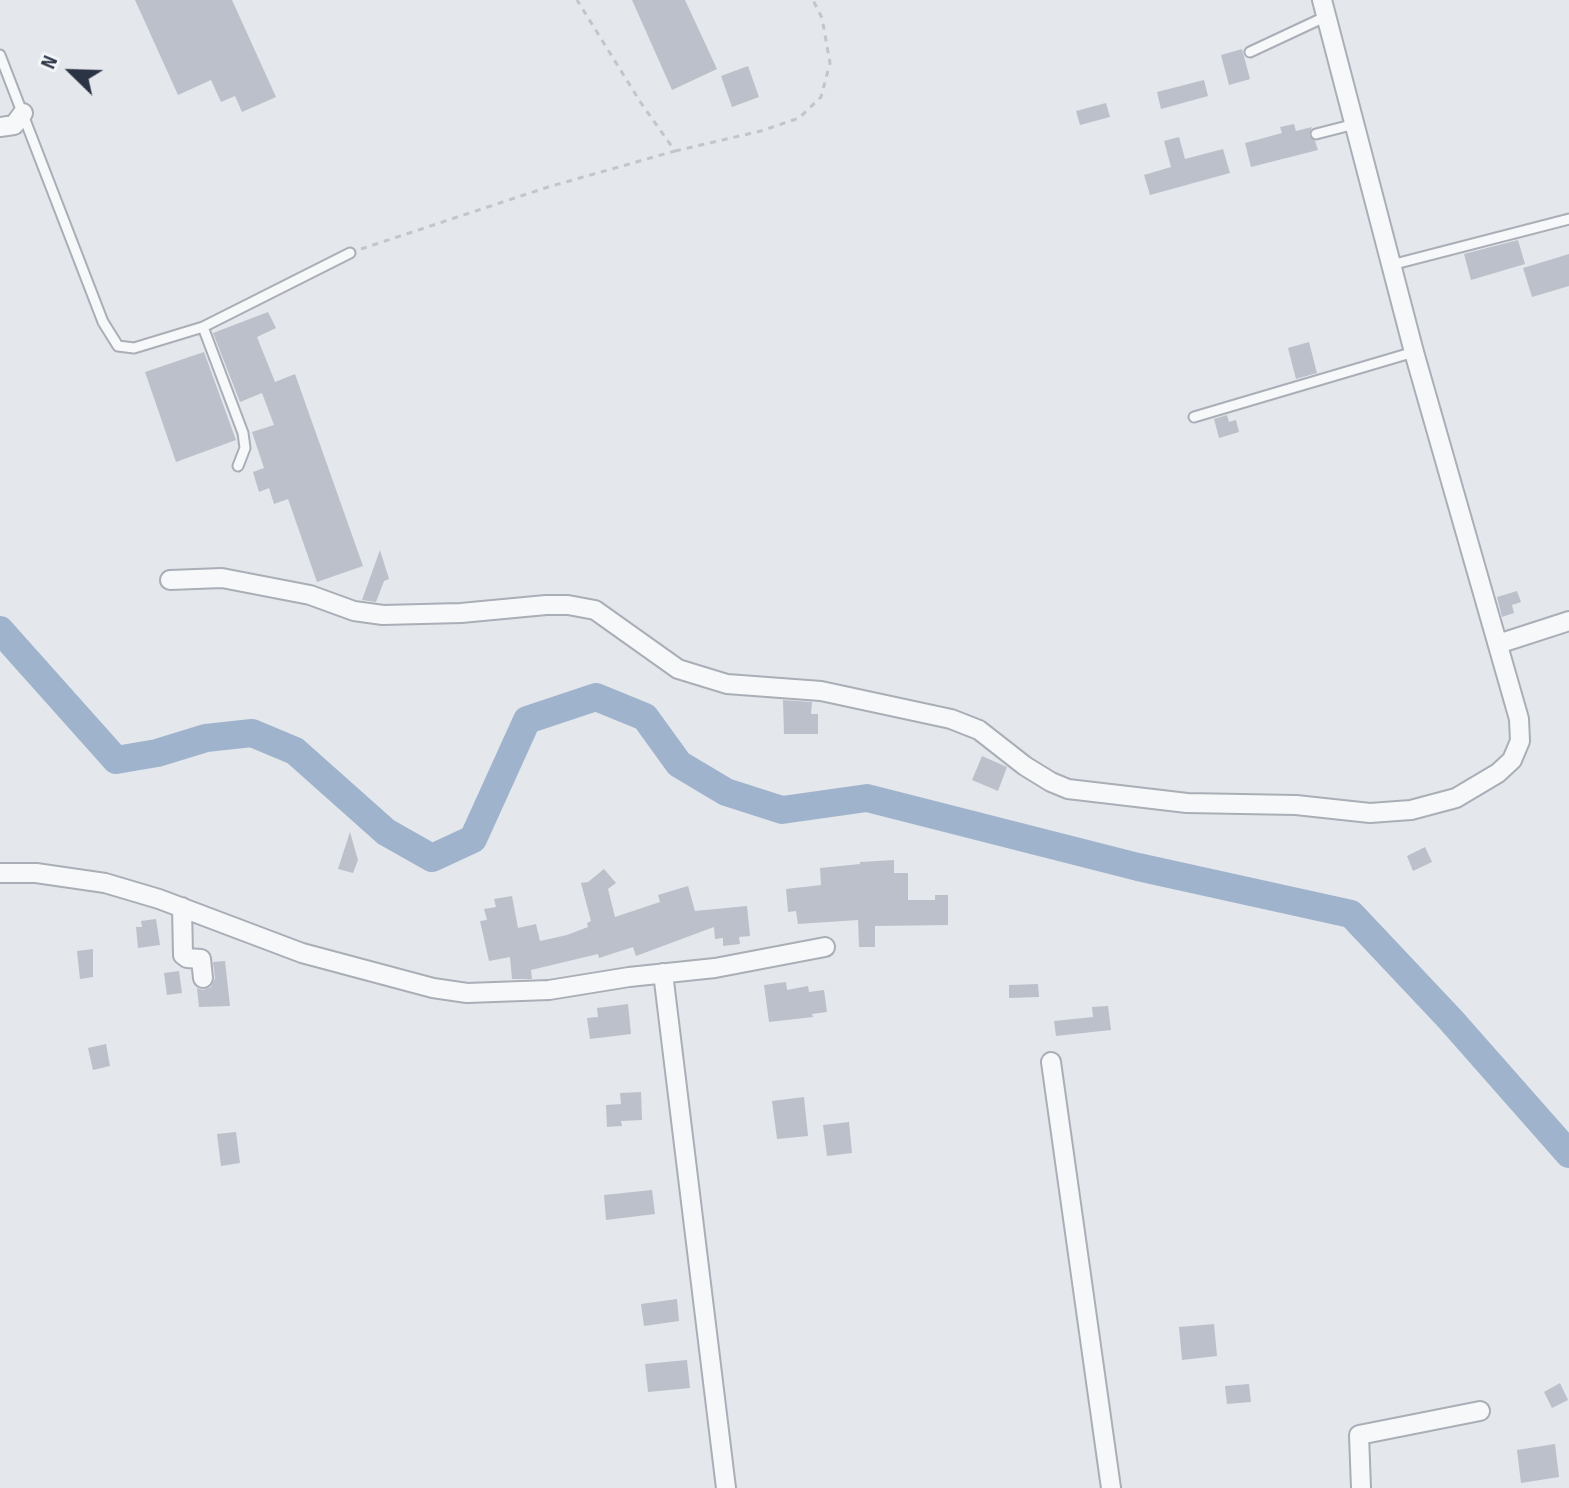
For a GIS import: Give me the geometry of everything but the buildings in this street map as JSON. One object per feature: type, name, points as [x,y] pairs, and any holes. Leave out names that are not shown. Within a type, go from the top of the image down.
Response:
[{"type":"street","points":[[170,580],[222,578],[310,595],[354,611],[383,615],[461,613],[546,605],[595,610],[678,669],[727,684],[821,691],[951,719],[979,730],[1025,766],[1068,789],[1187,803],[1296,805],[1370,813],[1411,810],[1456,798],[1498,773],[1512,760],[1520,741],[1519,719],[1414,352],[1325,8]]},
{"type":"street","points":[[0,127],[14,125],[23,113]]},
{"type":"street","points":[[1498,644],[1569,621]]},
{"type":"street","points":[[0,873],[36,873],[88,880],[182,907],[302,953],[433,988],[467,993],[549,990],[715,968],[825,947]]},
{"type":"street","points":[[182,907],[183,955],[201,959],[203,978]]},
{"type":"street","points":[[663,973],[726,1488]]},
{"type":"street","points":[[1051,1062],[1111,1488]]},
{"type":"street","points":[[1361,1488],[1359,1435],[1480,1411]]},
{"type":"lane","points":[[1250,52],[1325,8]]},
{"type":"lane","points":[[0,55],[103,322],[118,346],[134,348],[203,327],[350,253]]},
{"type":"lane","points":[[1316,134],[1355,124]]},
{"type":"lane","points":[[1391,265],[1569,219]]},
{"type":"lane","points":[[203,327],[243,433],[245,448],[238,466]]},
{"type":"lane","points":[[1194,417],[1414,352]]},
{"type":"path","points":[[577,0],[675,151]]},
{"type":"path","points":[[350,253],[548,187],[675,151],[761,131],[799,118],[821,97],[830,63],[822,18],[813,0]]},
{"type":"waterway","points":[[0,630],[116,760],[157,753],[206,738],[252,733],[295,751],[386,832],[432,858],[473,839],[527,720],[596,697],[645,717],[679,764],[726,792],[782,810],[867,798],[1138,867],[1351,914],[1450,1019],[1569,1154]]}]
